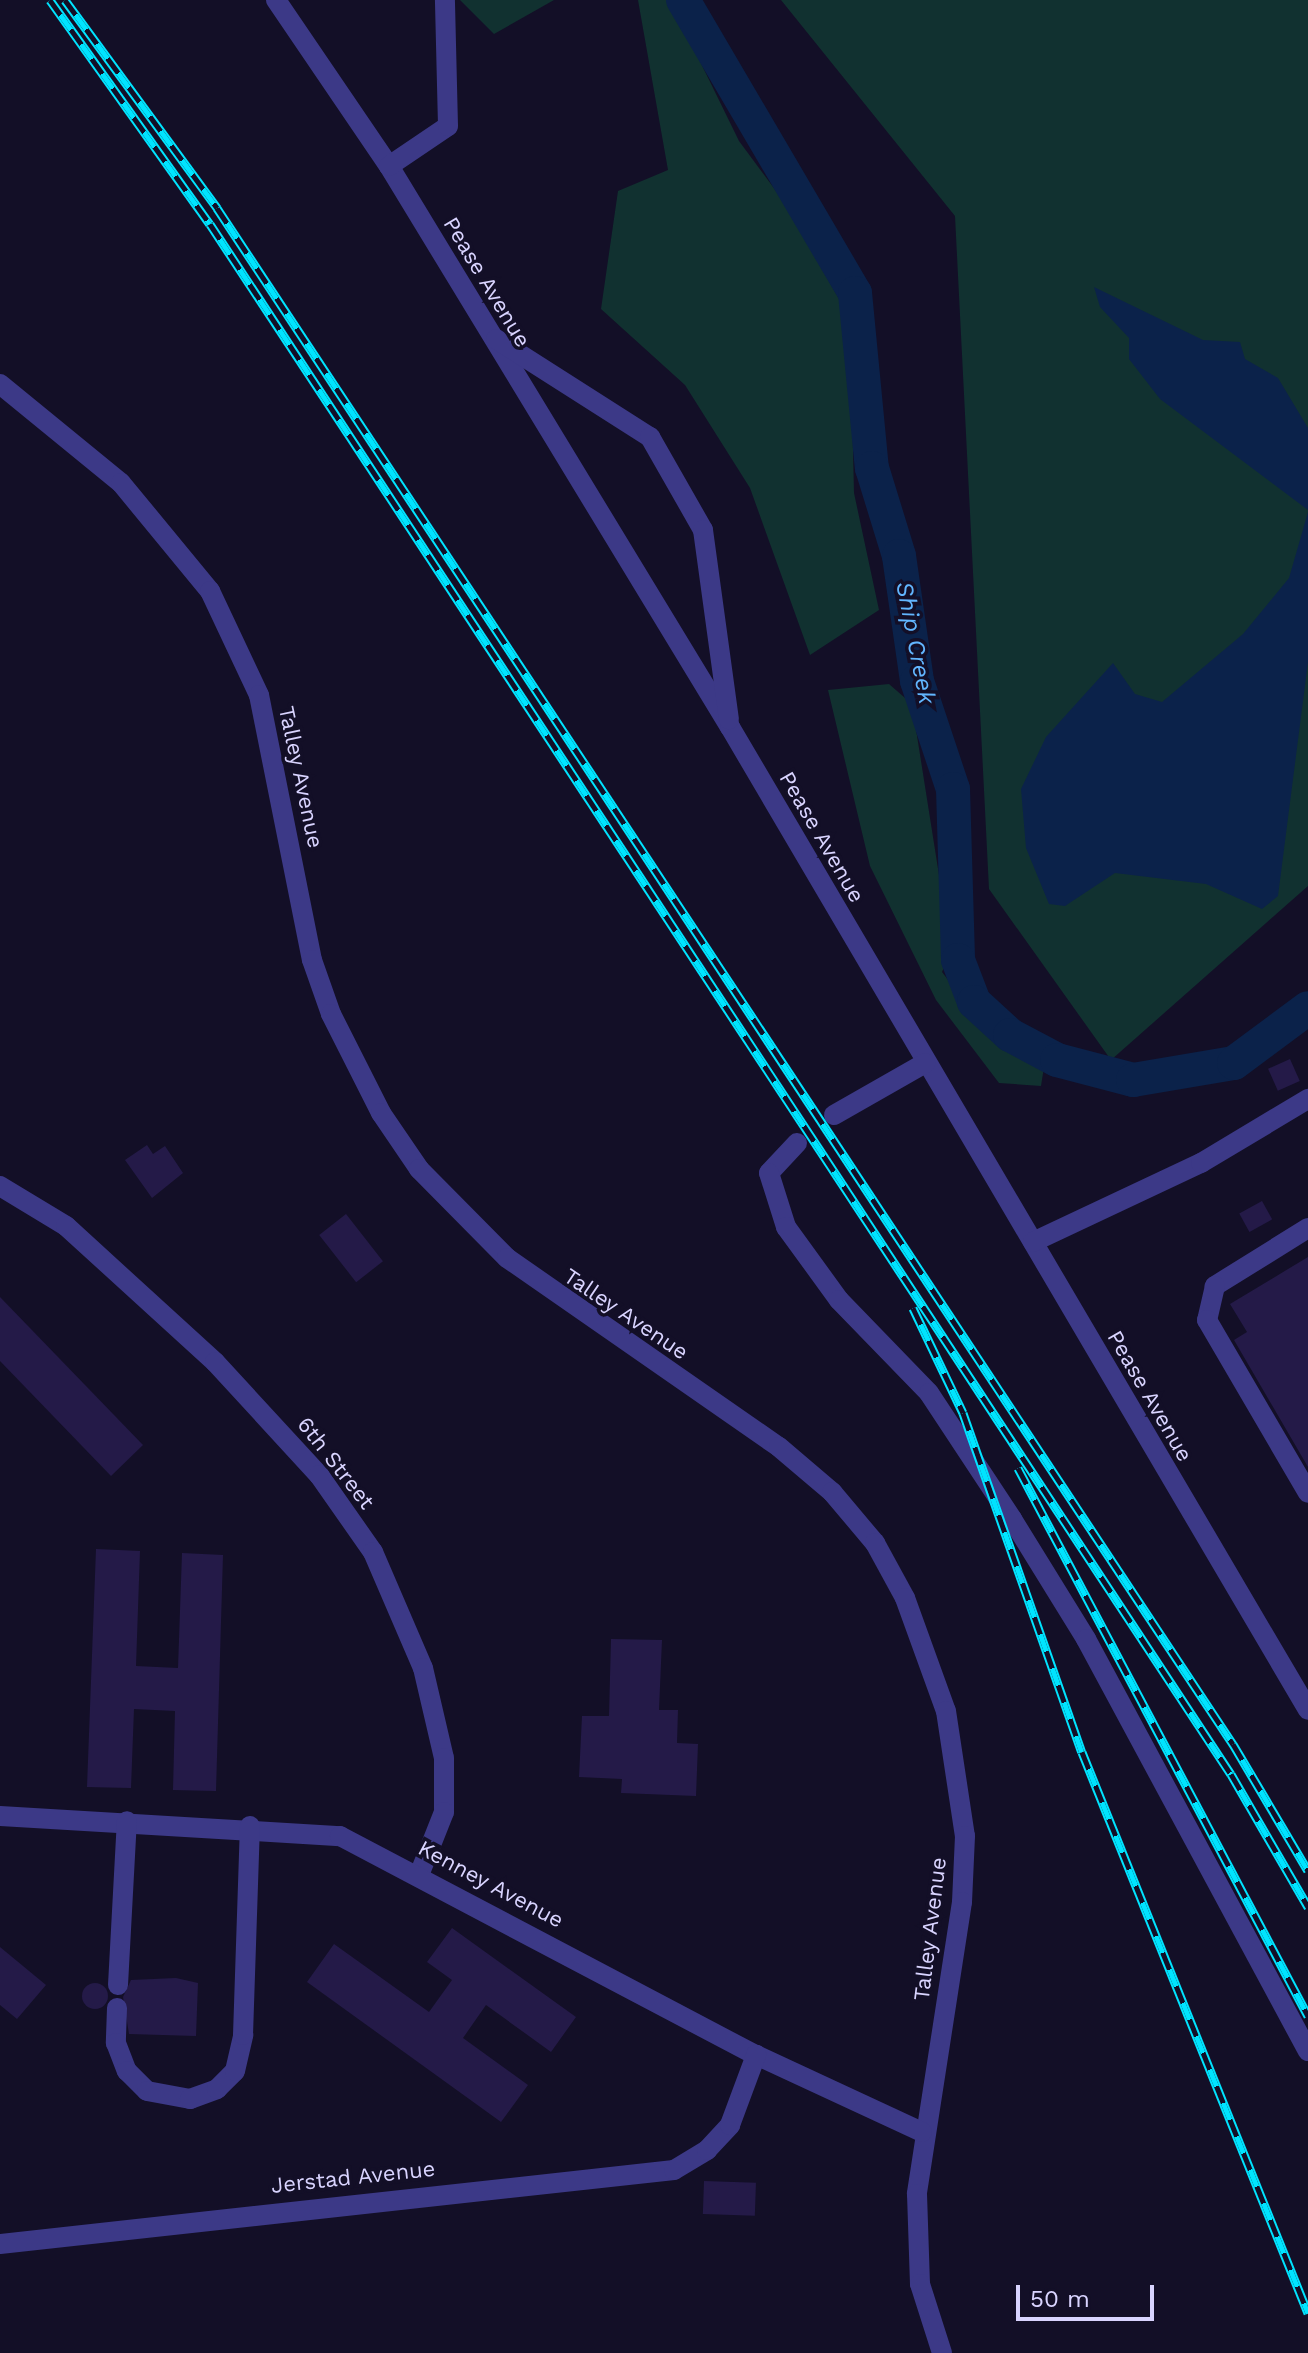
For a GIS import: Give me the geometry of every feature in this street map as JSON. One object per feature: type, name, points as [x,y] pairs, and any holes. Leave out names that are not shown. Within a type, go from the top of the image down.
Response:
[{"type":"street","name":"Pease Avenue","points":[[276,0],[389,166],[730,727],[1308,1710]]},
{"type":"street","points":[[389,166],[448,126],[445,0]]},
{"type":"street","points":[[493,337],[650,437],[703,530],[730,727]]},
{"type":"street","name":"Talley Avenue","points":[[0,384],[121,483],[210,591],[259,695],[312,960],[331,1014],[381,1113],[419,1169],[507,1258],[832,1492],[875,1543],[905,1598],[946,1711],[965,1836],[962,1902],[922,2132],[916,2245],[942,2353]]},
{"type":"street","points":[[834,1115],[925,1063]]},
{"type":"street","points":[[1033,1242],[1201,1163],[1308,1099]]},
{"type":"street","points":[[797,1143],[769,1173],[786,1227],[839,1300],[929,1393],[1012,1519],[1086,1639],[1308,2051]]},
{"type":"street","name":"6th Street","points":[[0,1186],[66,1226],[215,1362],[319,1475],[373,1552],[423,1668],[444,1758],[444,1812],[419,1875]]},
{"type":"street","points":[[1308,1228],[1215,1286],[1207,1320],[1308,1493]]},
{"type":"street","name":"Kenney Avenue","points":[[0,1816],[250,1826],[340,1836],[756,2055],[922,2132]]},
{"type":"street","points":[[118,1985],[127,1821]]},
{"type":"street","points":[[117,2008],[116,2043],[127,2071],[147,2091],[190,2099],[217,2089],[235,2071],[243,2035],[250,1826]]},
{"type":"street","name":"Jerstad Avenue","points":[[0,2244],[674,2170],[707,2150],[730,2125],[756,2055]]},
{"type":"green space","points":[[460,0],[554,0],[494,34]]},
{"type":"green space","points":[[638,0],[670,0],[739,141],[782,199],[850,318],[854,493],[879,610],[810,655],[750,488],[685,385],[601,309],[618,191],[668,170]]},
{"type":"green space","points":[[781,0],[1308,0],[1308,886],[1111,1060],[989,889],[955,216]]},
{"type":"green space","points":[[889,684],[912,704],[951,951],[942,972],[998,1045],[1044,1067],[1041,1086],[999,1083],[936,1000],[870,866],[828,690]]},
{"type":"water","points":[[1094,287],[1203,340],[1240,342],[1245,359],[1278,378],[1308,428],[1308,510],[1160,399],[1129,359],[1129,338],[1100,307]]},
{"type":"water","points":[[1308,512],[1308,662],[1278,896],[1262,909],[1206,884],[1115,873],[1065,906],[1049,904],[1026,848],[1021,789],[1046,737],[1113,663],[1135,694],[1162,702],[1243,634],[1289,578]]},
{"type":"building","points":[[1290,1059],[1300,1081],[1278,1091],[1268,1069]]},
{"type":"building","points":[[147,1145],[153,1154],[165,1146],[183,1173],[152,1198],[125,1160]]},
{"type":"building","points":[[1262,1201],[1272,1219],[1249,1232],[1239,1214]]},
{"type":"building","points":[[346,1214],[383,1261],[356,1282],[319,1235]]},
{"type":"building","points":[[1308,1257],[1308,1467],[1234,1340],[1247,1332],[1230,1304]]},
{"type":"building","points":[[0,1297],[143,1445],[111,1476],[0,1361]]},
{"type":"building","points":[[96,1549],[140,1551],[136,1666],[178,1668],[182,1553],[223,1555],[216,1791],[173,1790],[175,1711],[134,1709],[131,1788],[87,1787]]},
{"type":"building","points":[[611,1639],[662,1640],[659,1710],[678,1710],[677,1743],[698,1744],[696,1796],[621,1793],[622,1779],[579,1777],[582,1716],[609,1716]]},
{"type":"building","points":[[452,1928],[576,2017],[551,2052],[486,2005],[463,2038],[528,2085],[501,2122],[307,1982],[334,1944],[429,2012],[452,1980],[427,1962]]},
{"type":"building","points":[[0,1947],[46,1985],[17,2019],[0,2005]]},
{"type":"building","points":[[176,1978],[198,1983],[196,2036],[129,2034],[123,1997],[131,1980]]},
{"type":"building","points":[[95,1983],[104,1987],[108,1996],[104,2005],[95,2009],[86,2005],[82,1996],[86,1987]]},
{"type":"building","points":[[704,2181],[756,2183],[755,2216],[703,2214]]},
{"type":"waterway","name":"Ship Creek","points":[[683,0],[855,293],[872,468],[899,556],[917,681],[953,789],[958,960],[974,1002],[1010,1035],[1057,1060],[1133,1080],[1234,1063],[1308,1008]]},
{"type":"railway","points":[[50,0],[210,224],[1231,1774],[1308,1907]]},
{"type":"railway","points":[[65,0],[217,208],[1233,1744],[1308,1871]]},
{"type":"railway","points":[[913,1308],[963,1413],[1082,1752],[1308,2313]]},
{"type":"railway","points":[[1018,1468],[1308,2016]]}]
